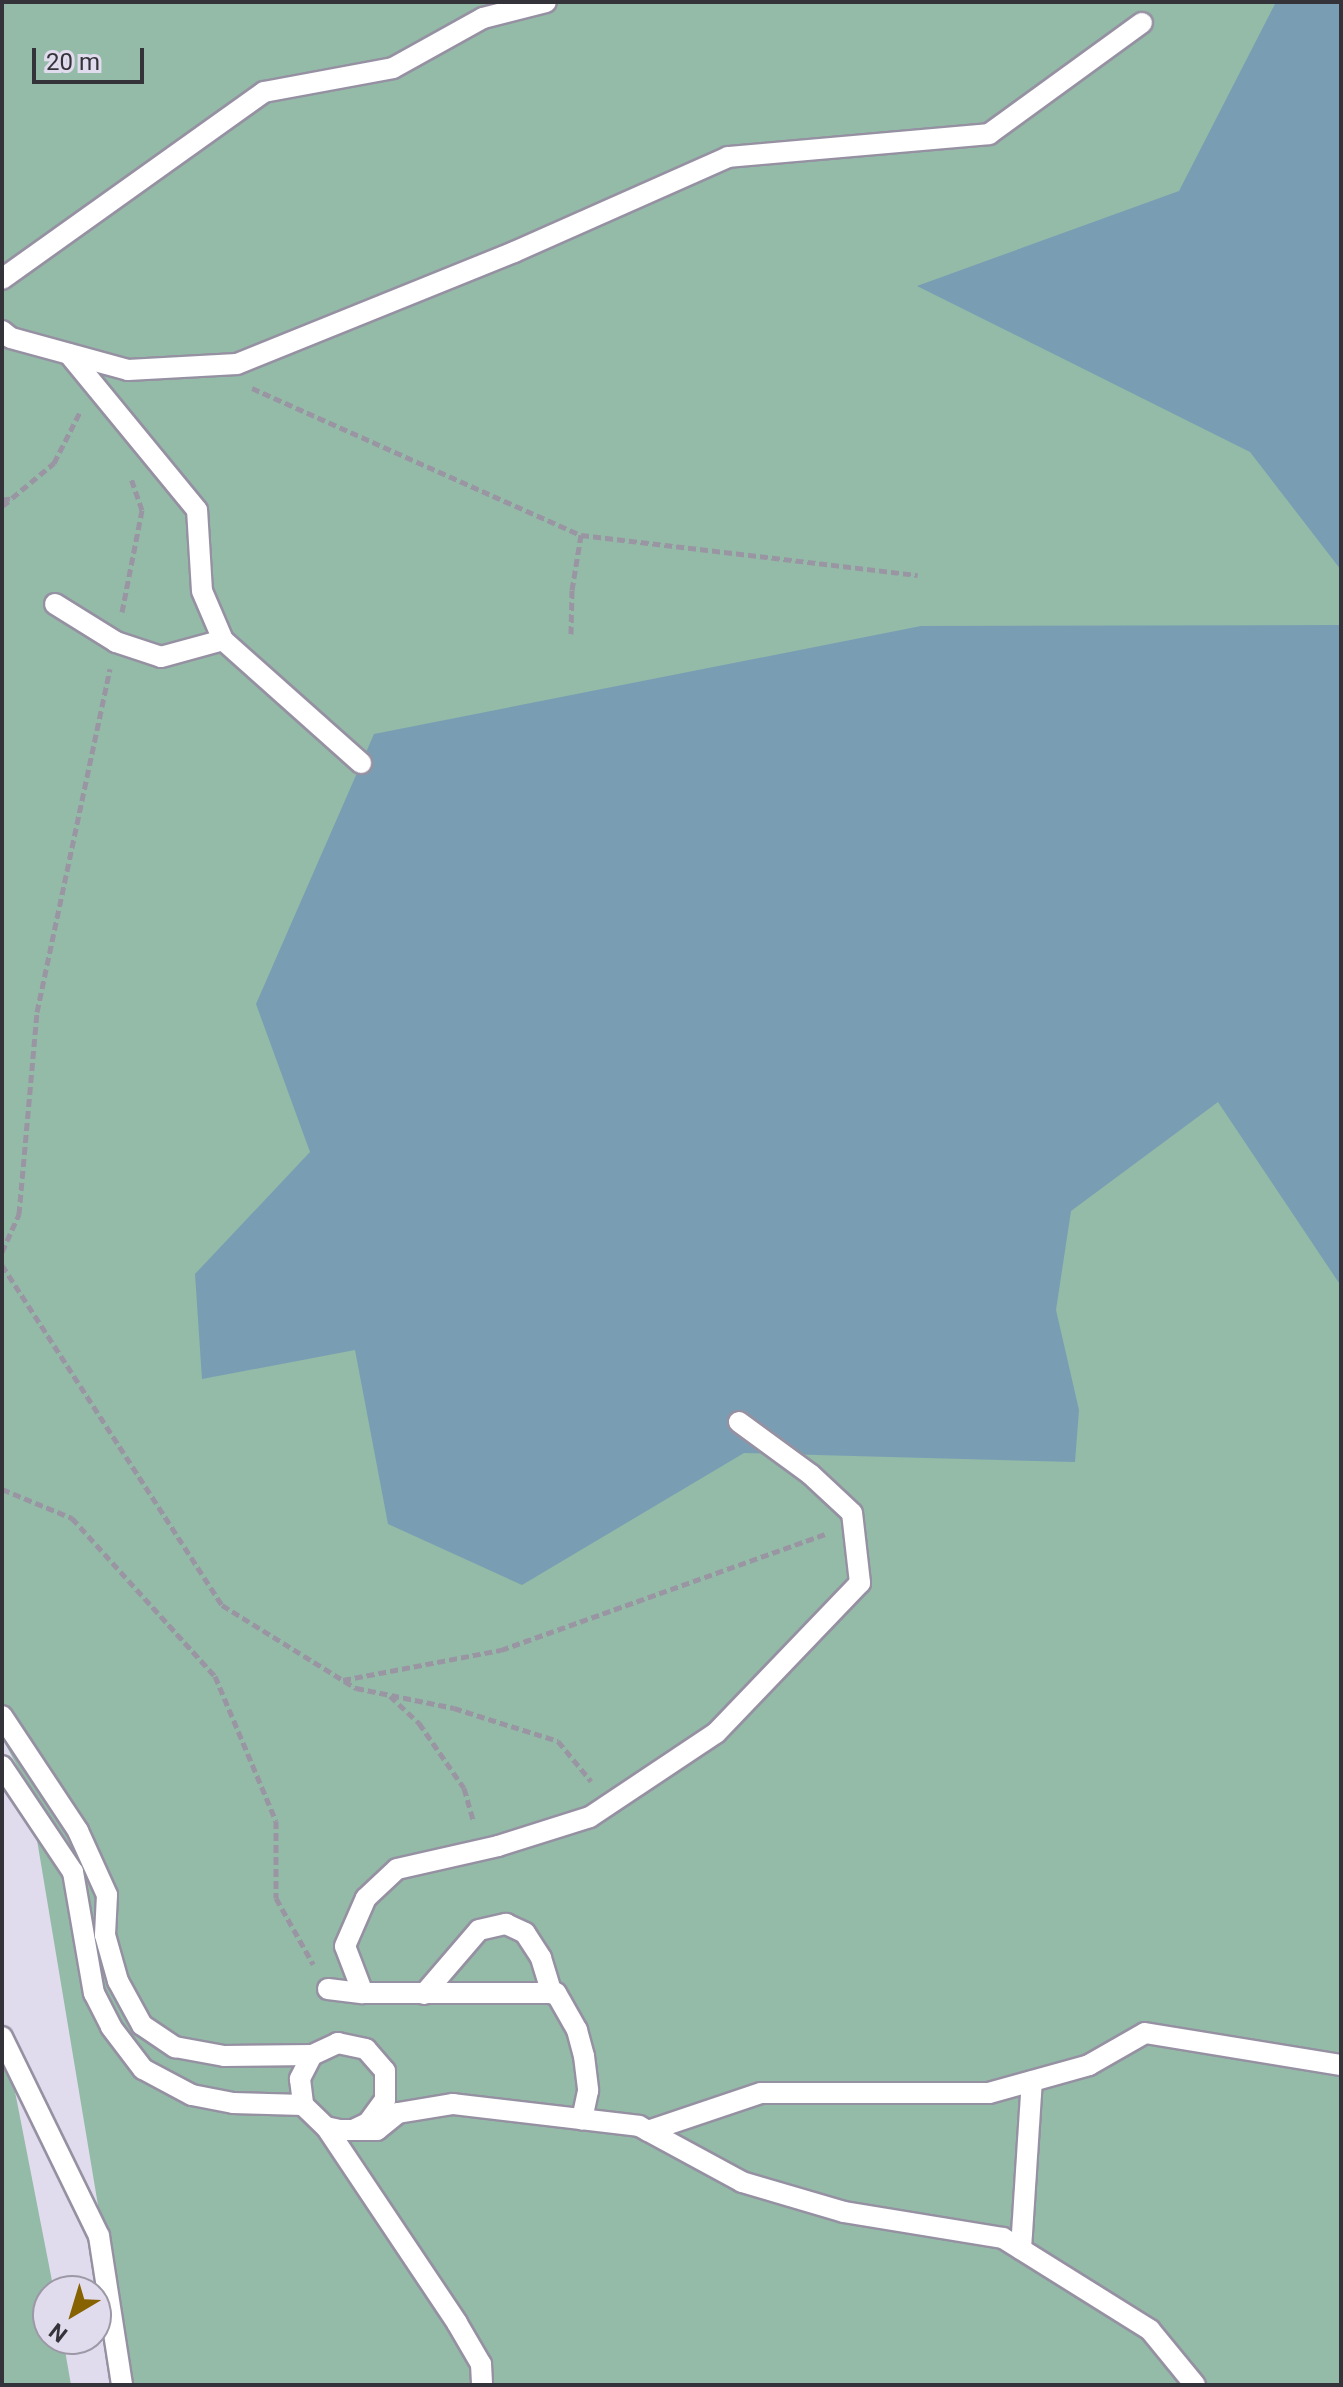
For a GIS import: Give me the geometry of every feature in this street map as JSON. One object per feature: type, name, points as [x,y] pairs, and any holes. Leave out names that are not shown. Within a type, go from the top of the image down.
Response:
[{"type":"lane","points":[[2,279],[264,92],[393,68],[483,18],[546,2]]},
{"type":"lane","points":[[2,331],[11,338],[128,370],[237,364],[514,252],[728,157],[989,134],[1142,23]]},
{"type":"lane","points":[[69,354],[197,510],[202,591],[223,640],[361,763]]},
{"type":"lane","points":[[55,604],[116,642],[161,657],[223,640]]},
{"type":"lane","points":[[363,1993],[345,1946],[366,1898],[397,1869],[482,1850],[590,1817],[716,1733],[860,1583],[852,1513],[810,1474],[739,1422]]},
{"type":"lane","points":[[2,1716],[78,1831],[107,1895],[105,1935],[118,1981],[142,2025],[175,2047],[224,2056],[312,2055]]},
{"type":"lane","points":[[2,1766],[73,1872],[94,1993],[111,2027],[143,2069],[192,2095],[233,2103],[303,2105]]},
{"type":"lane","points":[[424,1994],[479,1930],[506,1924],[525,1933],[541,1958],[552,1993]]},
{"type":"lane","points":[[328,1989],[363,1993],[556,1993],[577,2030],[584,2056],[588,2091],[582,2119]]},
{"type":"lane","points":[[648,2131],[761,2093],[989,2093],[1089,2065],[1145,2033],[1341,2065]]},
{"type":"lane","points":[[2,2037],[99,2236],[122,2385]]},
{"type":"lane","points":[[355,2129],[368,2123],[385,2100],[385,2071],[366,2049],[353,2044],[324,2047],[312,2055],[300,2079],[303,2105],[326,2127],[457,2323],[481,2364],[482,2385]]},
{"type":"lane","points":[[1021,2249],[1032,2081]]},
{"type":"lane","points":[[326,2127],[377,2130],[398,2113],[453,2104],[639,2126],[742,2182],[844,2212],[1003,2238],[1150,2330],[1195,2385]]},
{"type":"path","points":[[203,366],[581,535],[918,575]]},
{"type":"path","points":[[2,506],[54,463],[81,414],[78,403]]},
{"type":"path","points":[[2,1252],[19,1214],[37,1012],[142,510],[128,471]]},
{"type":"path","points":[[2,500],[12,498]]},
{"type":"path","points":[[571,634],[572,590],[581,535]]},
{"type":"path","points":[[2,1265],[222,1605],[356,1688],[454,1708],[558,1741],[600,1791],[603,1806]]},
{"type":"path","points":[[2,1489],[72,1518],[215,1676],[276,1821],[276,1898],[328,1989]]},
{"type":"path","points":[[343,1680],[501,1650],[853,1525]]},
{"type":"path","points":[[388,1695],[419,1723],[464,1788],[482,1850]]},
{"type":"green space","points":[[2,2],[1341,2],[1341,2385],[128,2385],[28,1786],[2,1738]]},
{"type":"green space","points":[[2,2025],[51,2275],[32,2275],[32,2355],[66,2355],[71,2385],[2,2385]]},
{"type":"water","points":[[1276,2],[1341,2],[1341,570],[1250,452],[917,286],[1179,191]]},
{"type":"water","points":[[1341,625],[1341,1286],[1218,1102],[1071,1211],[1056,1310],[1079,1410],[1075,1462],[744,1453],[522,1585],[388,1524],[355,1350],[202,1379],[195,1274],[310,1152],[256,1004],[374,734],[921,626]]}]
